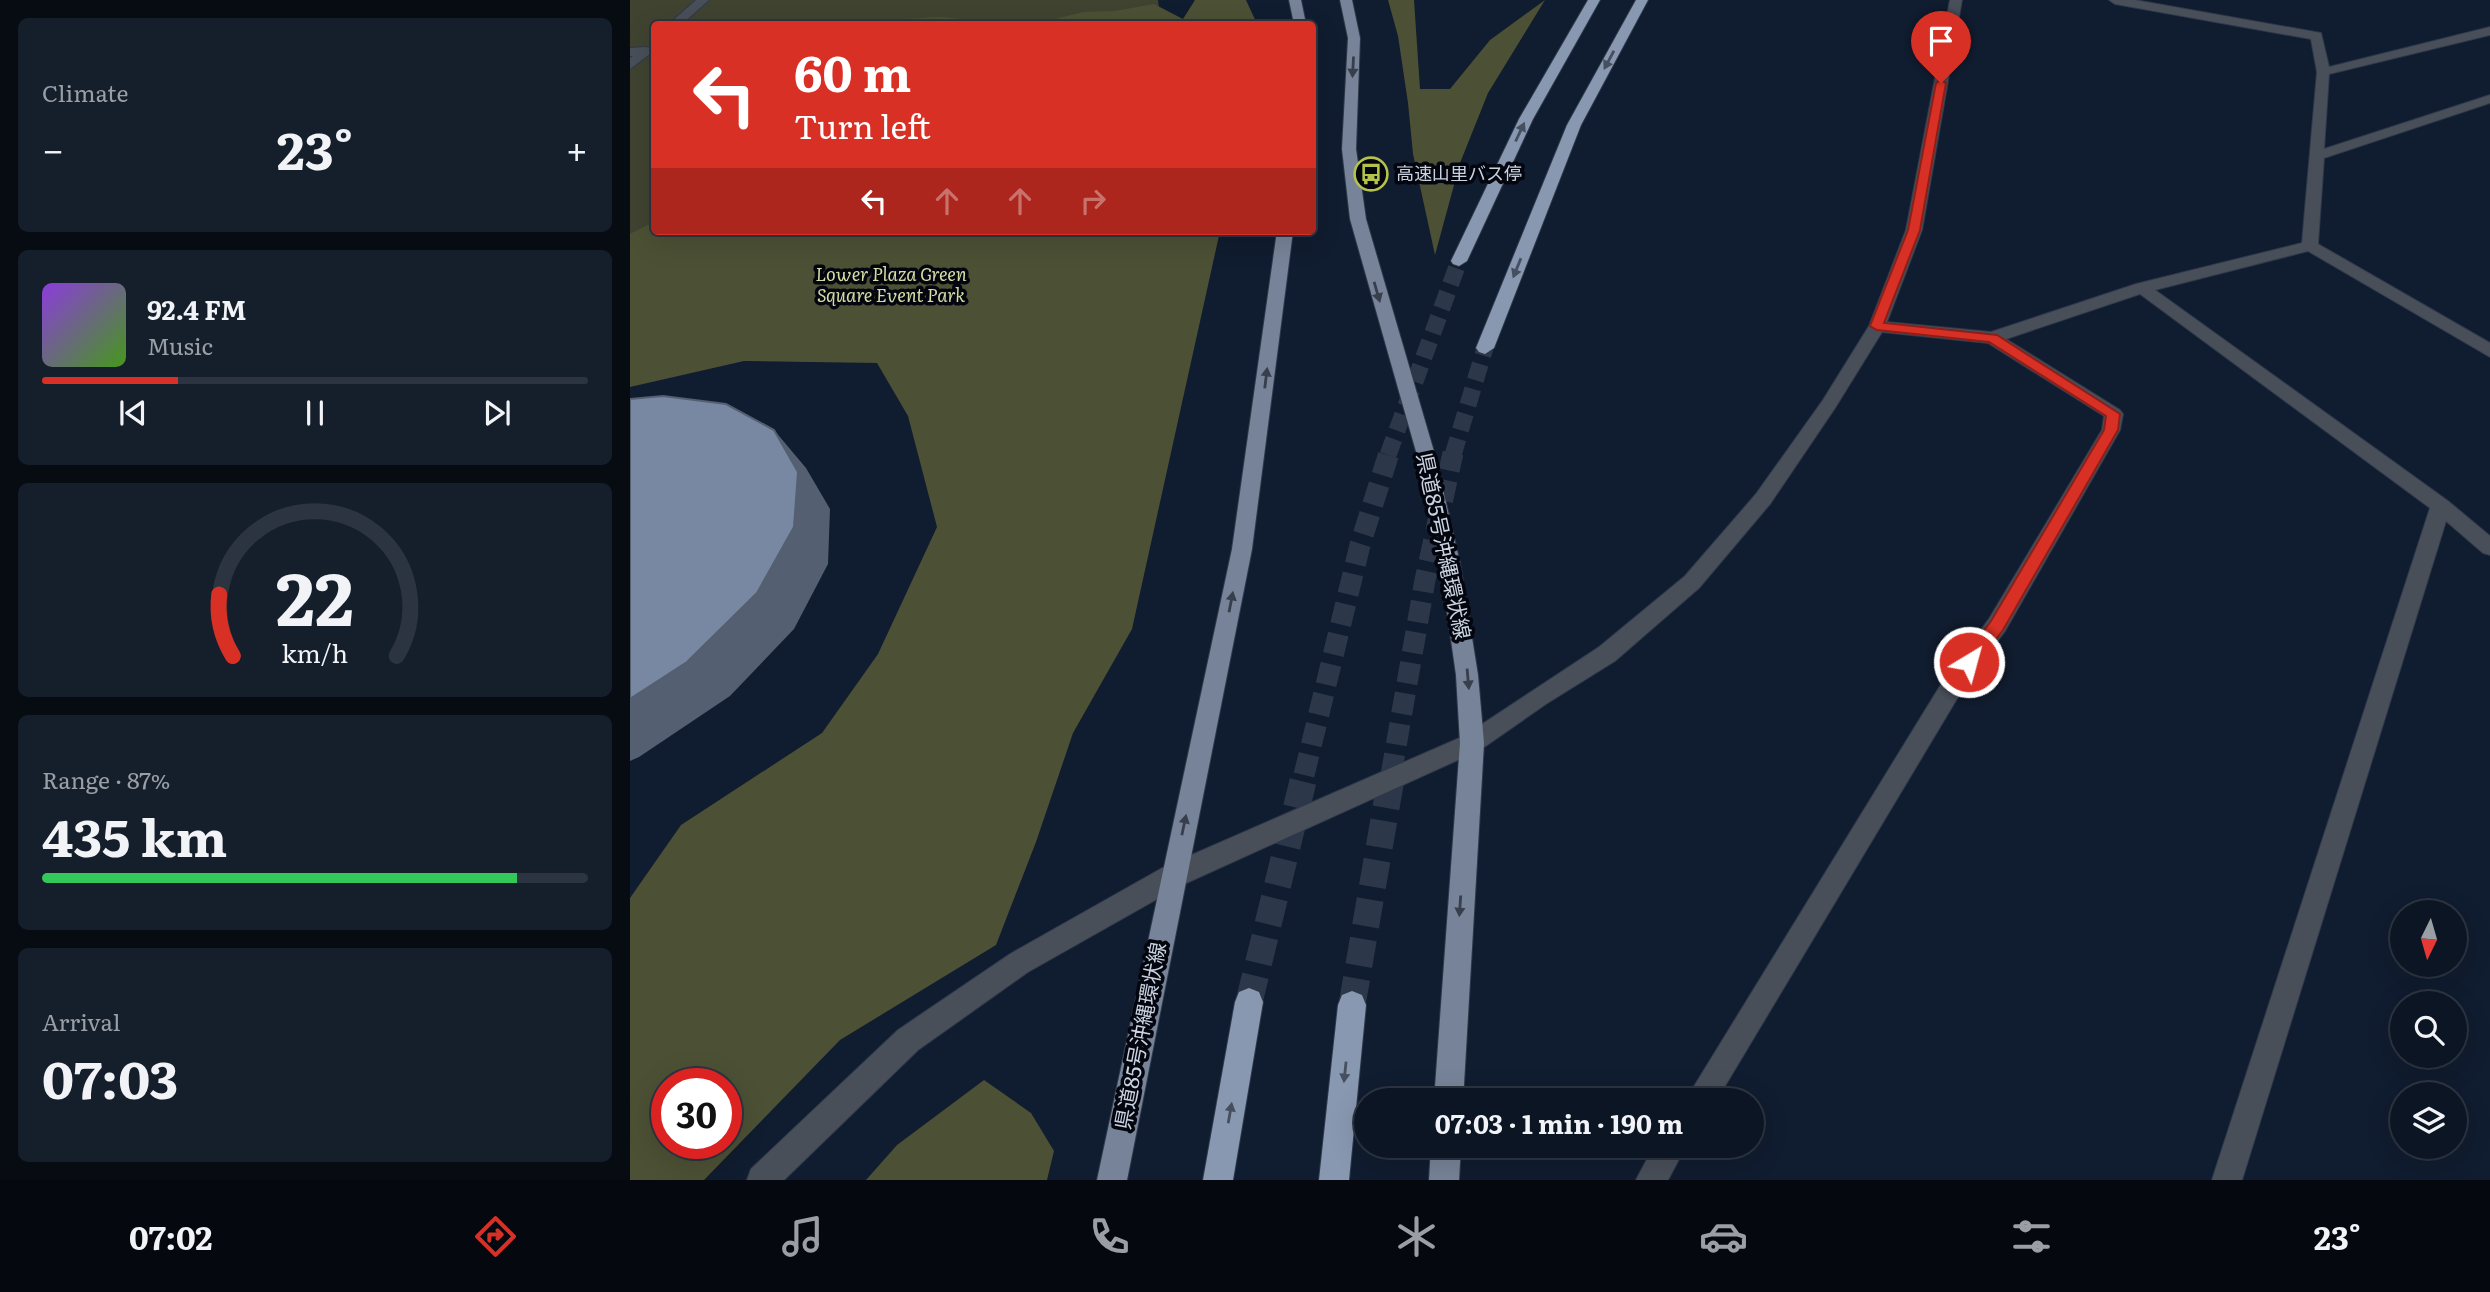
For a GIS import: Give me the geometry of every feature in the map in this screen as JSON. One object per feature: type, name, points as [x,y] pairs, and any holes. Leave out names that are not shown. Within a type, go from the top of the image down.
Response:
[{"type":"highway","points":[[1459,261],[1526,119],[1594,0]]},
{"type":"highway","points":[[1485,348],[1574,125],[1642,0]]},
{"type":"highway","points":[[1218,1180],[1249,1002]]},
{"type":"highway","points":[[1334,1180],[1352,1004]]},
{"type":"main road","points":[[1295,0],[1299,21]]},
{"type":"main road","name":"県道85号沖縄環状線","points":[[1346,0],[1353,38],[1349,149],[1358,219],[1426,455],[1450,563],[1468,675],[1472,743],[1449,1088]]},
{"type":"main road","name":"県道85号沖縄環状線","points":[[1112,1180],[1242,549],[1284,235]]},
{"type":"main road","points":[[1444,1180],[1445,1158]]},
{"type":"street","points":[[679,21],[704,0]]},
{"type":"street","points":[[762,1180],[908,1040],[1019,963],[1173,876],[1472,743],[1607,654],[1692,582],[1763,499],[1829,404],[1877,326],[1914,230],[1955,0]]},
{"type":"street","points":[[2115,0],[2317,36],[2323,72],[2310,246]]},
{"type":"street","points":[[2323,72],[2490,31]]},
{"type":"street","points":[[630,52],[650,47]]},
{"type":"street","points":[[630,65],[650,47]]},
{"type":"street","points":[[2317,156],[2490,99]]},
{"type":"street","points":[[1877,326],[1992,338],[2142,288],[2310,246],[2490,351]]},
{"type":"street","points":[[2142,288],[2441,506],[2490,547]]},
{"type":"street","points":[[1707,1088],[1956,680],[1997,625],[2111,430],[2113,414],[1992,338]]},
{"type":"street","points":[[2227,1180],[2441,506]]},
{"type":"street","points":[[1651,1180],[1664,1158]]},
{"type":"green space","points":[[630,0],[1158,0],[1161,21],[651,21],[651,235],[653,235],[630,348]]},
{"type":"green space","points":[[1195,0],[1246,0],[1256,21],[1047,21],[1083,12],[1115,11],[1154,4],[1183,19]]},
{"type":"green space","points":[[1388,0],[1414,0],[1420,89],[1450,89],[1490,40],[1545,0],[1488,93],[1460,163],[1435,255],[1413,154],[1398,36]]},
{"type":"green space","points":[[939,17],[986,21],[902,21]]},
{"type":"green space","name":"Lower Plaza Green Square Event Park","points":[[651,224],[651,235],[1219,235],[1132,629],[1073,733],[1036,842],[996,945],[840,1040],[742,1141],[742,1068],[651,1068],[651,1159],[724,1159],[704,1180],[630,1180],[630,898],[681,825],[822,733],[878,654],[937,527],[908,416],[877,363],[744,361],[630,387],[630,234]]},
{"type":"green space","points":[[984,1080],[1031,1113],[1054,1151],[1047,1180],[866,1180],[897,1145]]},
{"type":"building","points":[[663,396],[726,404],[774,430],[798,472],[794,527],[757,593],[687,662],[630,699],[630,399]]},
{"type":"tunnel","points":[[1388,455],[1459,261]]},
{"type":"tunnel","points":[[1453,455],[1485,348]]},
{"type":"tunnel","points":[[1304,775],[1360,545],[1389,453]]},
{"type":"tunnel","points":[[1391,775],[1425,580],[1453,453]]},
{"type":"tunnel","points":[[1249,1002],[1305,773]]},
{"type":"tunnel","points":[[1352,1005],[1392,773]]},
{"type":"place","name":"高速山里バス停","points":[[1371,174]]},
{"type":"route","points":[[1941,83],[1914,230],[1877,326],[1992,338],[2113,414],[2111,430],[1997,625],[1969,662]]}]
